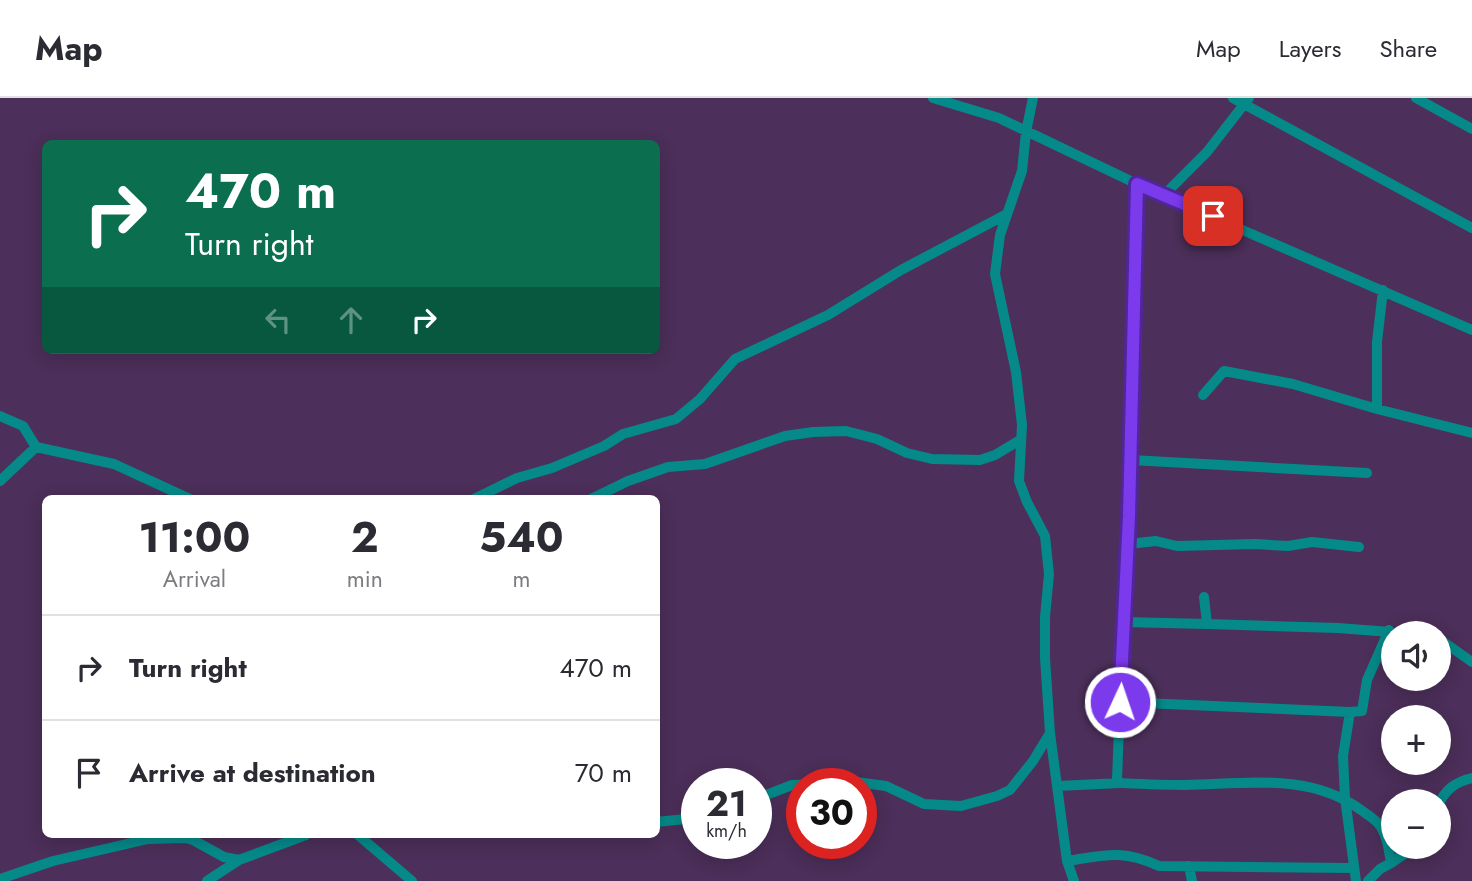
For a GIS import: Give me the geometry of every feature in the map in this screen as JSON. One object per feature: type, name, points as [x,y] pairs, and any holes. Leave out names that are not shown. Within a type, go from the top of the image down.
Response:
[{"type":"street","points":[[933,98],[999,118],[1137,184],[1472,330]]},
{"type":"street","points":[[1033,98],[1022,171],[1000,235],[995,274],[1016,372],[1022,425],[1019,481],[1045,536],[1049,574],[1045,658],[1050,733],[1067,861],[1074,881]]},
{"type":"street","points":[[1233,98],[1247,101],[1472,228]]},
{"type":"street","points":[[1416,98],[1472,129]]},
{"type":"street","points":[[1164,195],[1207,152],[1247,101]]},
{"type":"street","points":[[1120,783],[1117,780],[1128,544],[1137,184]]},
{"type":"street","points":[[482,495],[517,478],[552,468],[604,446],[623,434],[676,419],[700,399],[735,359],[828,315],[901,270],[1007,214]]},
{"type":"street","points":[[1377,409],[1377,342],[1383,290]]},
{"type":"street","points":[[1203,395],[1224,370],[1293,384],[1472,433]]},
{"type":"street","points":[[0,415],[23,426],[36,447],[114,464],[181,495]]},
{"type":"street","points":[[599,495],[628,481],[668,467],[705,464],[785,436],[813,432],[846,431],[932,459],[980,460],[995,455],[1020,440]]},
{"type":"street","points":[[0,481],[36,447]]},
{"type":"street","points":[[1130,460],[1367,473]]},
{"type":"street","points":[[1128,544],[1156,541],[1177,546],[1288,546],[1312,542],[1359,547]]},
{"type":"street","points":[[1204,597],[1206,624]]},
{"type":"street","points":[[1124,622],[1381,631]]},
{"type":"street","points":[[1451,647],[1472,662]]},
{"type":"street","points":[[1120,702],[1362,711],[1367,680],[1381,649]]},
{"type":"street","points":[[1350,712],[1343,756],[1345,798],[1356,881]]},
{"type":"street","points":[[877,785],[886,786],[924,804],[961,806],[997,796],[1010,790],[1050,733]]},
{"type":"street","points":[[1448,789],[1461,780],[1472,778]]},
{"type":"street","points":[[1058,786],[1120,783],[1293,783],[1325,790],[1345,798],[1380,826],[1387,839],[1391,863]]},
{"type":"street","points":[[660,822],[681,820]]},
{"type":"street","points":[[0,879],[53,861],[148,838]]},
{"type":"street","points":[[183,838],[194,840],[223,857],[239,860]]},
{"type":"street","points":[[207,881],[239,860],[298,838]]},
{"type":"street","points":[[362,838],[412,881]]},
{"type":"street","points":[[1067,861],[1113,854],[1142,857],[1159,866],[1354,868]]},
{"type":"street","points":[[1367,881],[1397,859]]},
{"type":"street","points":[[1189,866],[1192,881]]},
{"type":"route","points":[[1120,702],[1132,425],[1137,184],[1213,216]]}]
